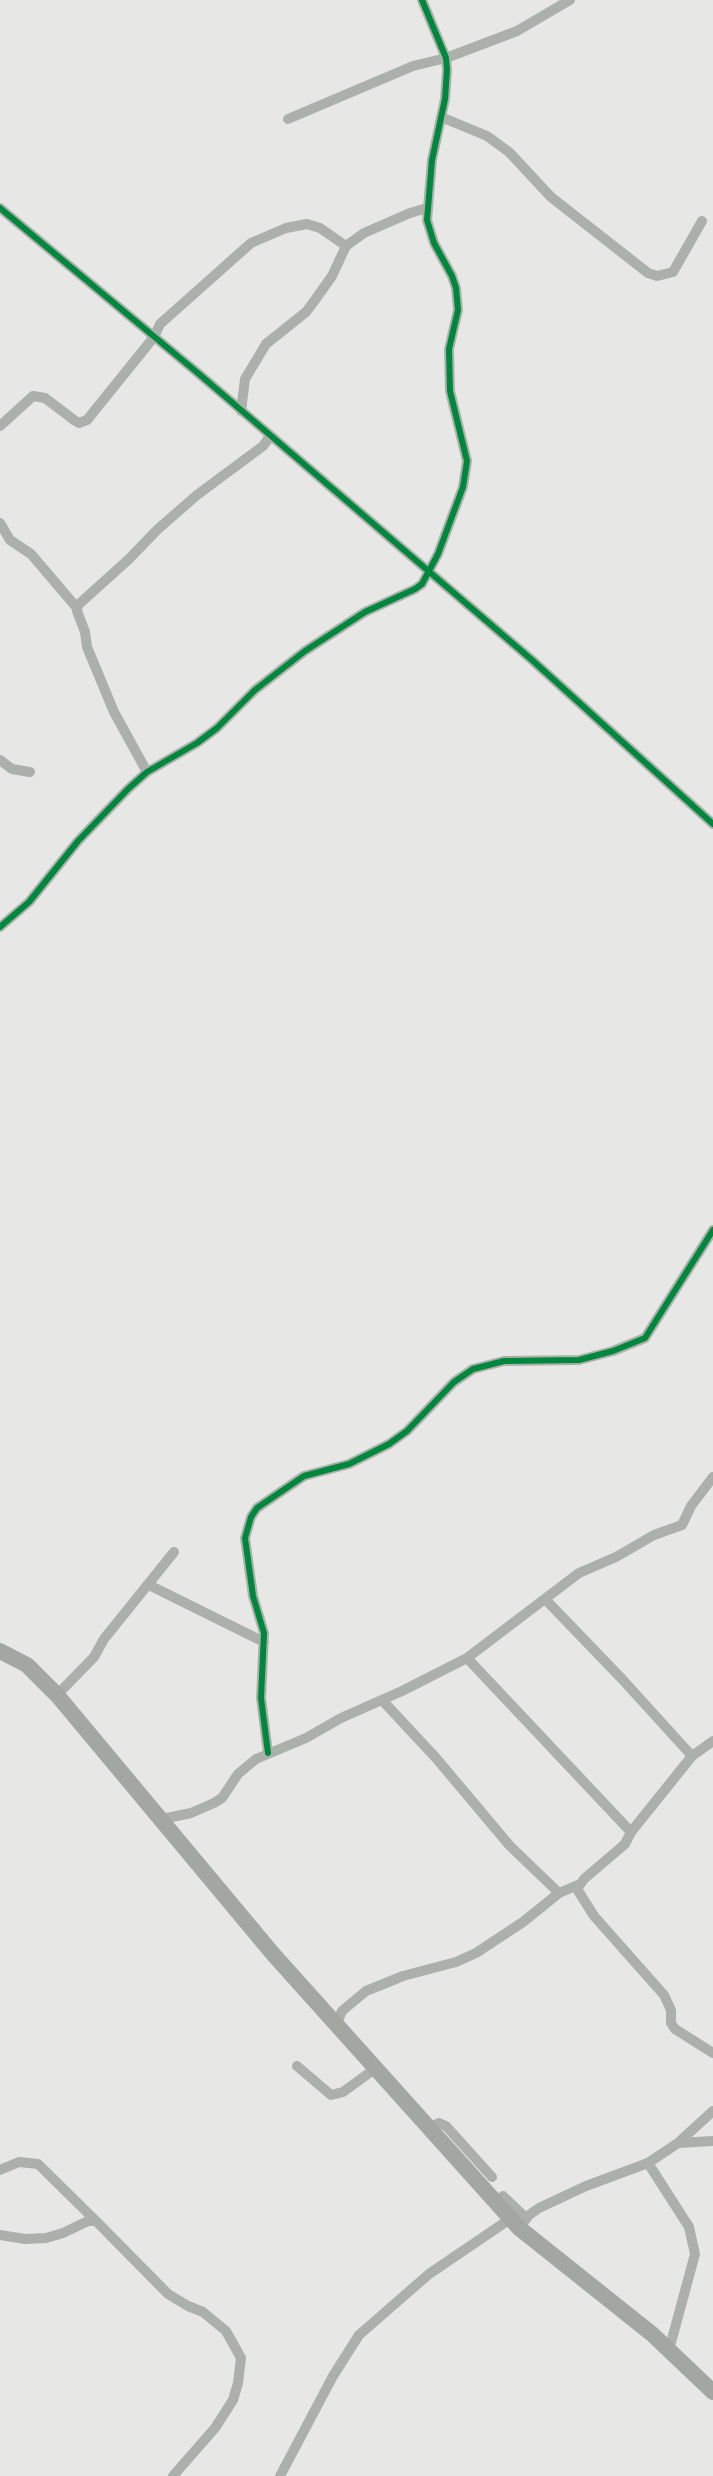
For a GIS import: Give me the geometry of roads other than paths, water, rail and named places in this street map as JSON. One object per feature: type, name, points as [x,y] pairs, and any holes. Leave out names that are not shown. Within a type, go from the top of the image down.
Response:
[{"type":"main road","points":[[0,1651],[27,1665],[58,1695],[273,1954],[429,2128],[518,2222],[652,2334],[713,2392]]},
{"type":"street","points":[[0,927],[28,902],[78,841],[128,789],[148,772],[204,738],[255,690],[305,651],[365,612],[416,590],[429,572],[463,487],[467,461],[450,391],[449,349],[458,310],[456,288],[452,276],[434,243],[427,220],[432,160],[447,84],[446,58],[422,0]]},
{"type":"street","points":[[288,119],[413,66],[446,58],[518,31],[570,0]]},
{"type":"street","points":[[441,116],[487,136],[509,152],[551,197],[648,273],[656,276],[673,272],[702,221]]},
{"type":"street","points":[[0,208],[274,438],[593,713],[713,824]]},
{"type":"street","points":[[241,411],[245,379],[266,344],[306,312],[332,276],[346,246],[364,233],[410,213],[427,208]]},
{"type":"street","points":[[1,424],[33,396],[45,398],[74,420],[84,422],[154,338],[157,329],[177,308],[244,248],[274,232],[298,225],[314,226],[346,246]]},
{"type":"street","points":[[77,608],[83,598],[129,559],[158,529],[197,495],[263,446],[268,439],[274,438]]},
{"type":"street","points":[[0,523],[10,540],[31,554],[77,608],[85,632],[87,648],[114,712],[148,772]]},
{"type":"street","points":[[0,760],[12,770],[30,772]]},
{"type":"street","points":[[268,1753],[261,1698],[264,1642],[262,1622],[253,1596],[245,1538],[251,1517],[257,1508],[304,1476],[349,1464],[389,1444],[407,1431],[454,1382],[473,1369],[504,1361],[579,1360],[613,1351],[645,1338],[713,1230]]},
{"type":"street","points":[[162,1819],[190,1813],[214,1804],[222,1798],[245,1766],[268,1753],[306,1738],[340,1718],[382,1700],[467,1658],[579,1573],[616,1557],[654,1535],[682,1525],[691,1506],[713,1478]]},
{"type":"street","points":[[58,1695],[94,1657],[104,1639],[174,1552]]},
{"type":"street","points":[[149,1585],[264,1642]]},
{"type":"street","points":[[545,1600],[622,1679],[692,1756]]},
{"type":"street","points":[[467,1658],[631,1832]]},
{"type":"street","points":[[382,1700],[442,1764],[510,1846],[559,1893]]},
{"type":"street","points":[[342,2031],[337,2023],[339,2016],[346,2006],[366,1991],[403,1976],[456,1962],[476,1953],[523,1922],[559,1893],[578,1885],[621,1848],[631,1832],[692,1756],[713,1741]]},
{"type":"street","points":[[578,1885],[577,1889],[583,1901],[664,1994],[671,2010],[671,2023],[675,2028],[713,2053]]},
{"type":"street","points":[[297,2066],[331,2095],[342,2092],[376,2068]]},
{"type":"street","points":[[280,2476],[332,2376],[359,2335],[428,2274],[539,2208],[586,2186],[648,2163],[678,2143],[713,2111]]},
{"type":"street","points":[[429,2128],[439,2123],[446,2126],[492,2177]]},
{"type":"street","points":[[678,2143],[713,2141]]},
{"type":"street","points":[[0,2170],[19,2162],[38,2164],[168,2294],[188,2306],[203,2312],[226,2331],[241,2358],[238,2382],[226,2413],[174,2476]]},
{"type":"street","points":[[648,2163],[689,2227],[695,2254],[669,2350]]},
{"type":"street","points":[[504,2196],[518,2222]]},
{"type":"street","points":[[0,2235],[25,2239],[46,2238],[63,2233],[88,2221],[96,2220]]}]
